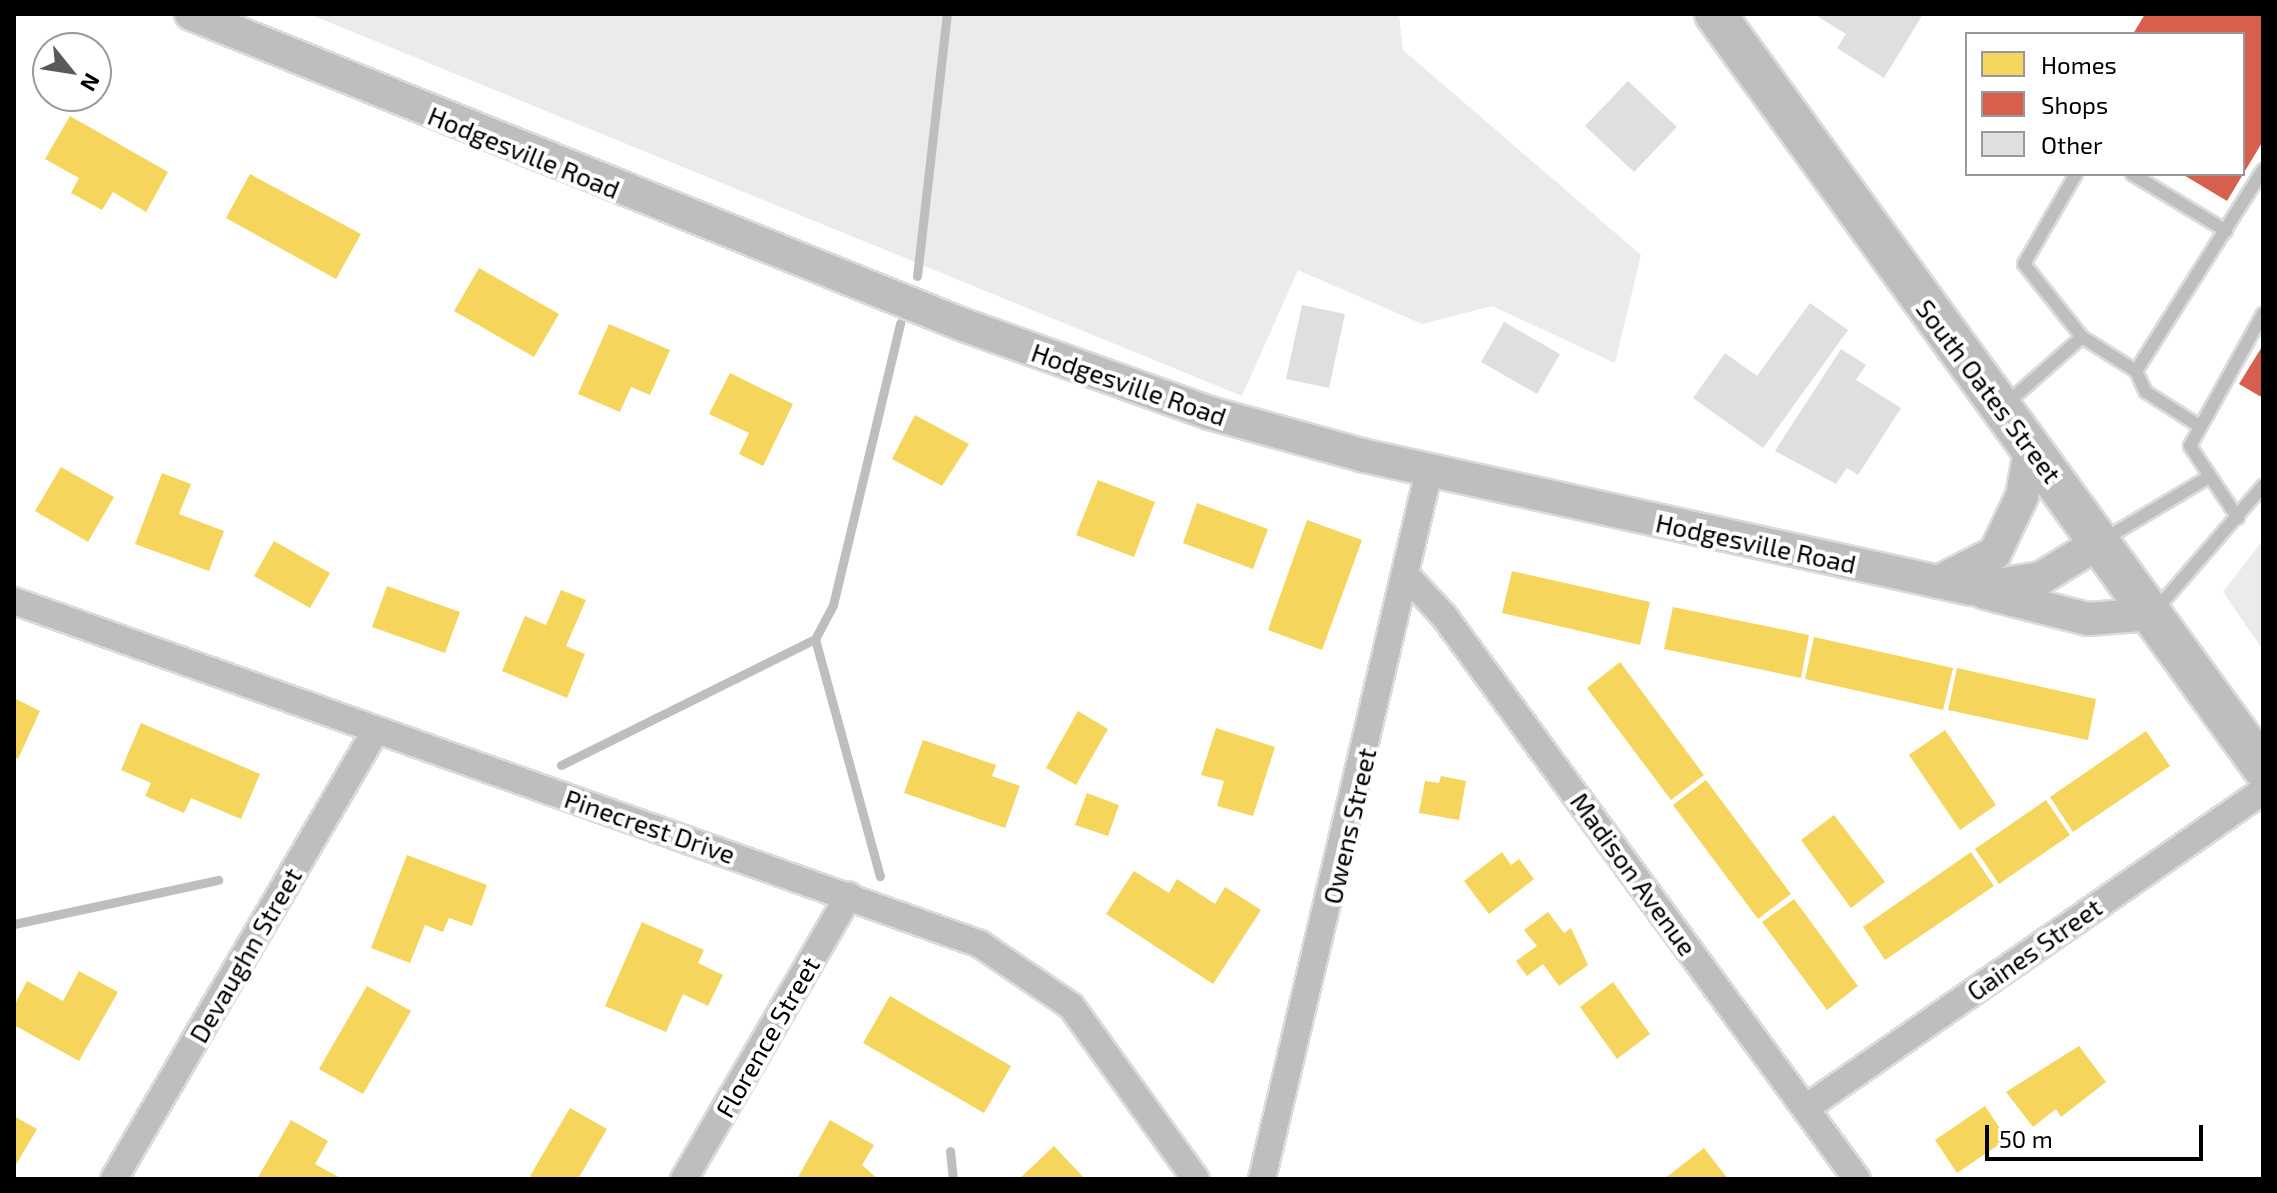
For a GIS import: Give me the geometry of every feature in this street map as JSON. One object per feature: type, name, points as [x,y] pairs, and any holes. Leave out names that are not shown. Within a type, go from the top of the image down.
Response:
[{"type":"main road","name":"South Oates Street","points":[[1715,14],[2263,768]]},
{"type":"street","name":"Hodgesville Road","points":[[191,14],[1104,378],[1429,471],[1971,589],[2041,578],[2100,542]]},
{"type":"street","points":[[1938,582],[1995,553],[2022,496],[2031,446]]},
{"type":"street","name":"Owens Street","points":[[1262,1179],[1429,471]]},
{"type":"street","name":"Madison Avenue","points":[[1405,574],[1444,616],[1857,1179]]},
{"type":"street","points":[[1971,589],[2088,619],[2153,614]]},
{"type":"street","name":"Pinecrest Drive","points":[[14,601],[944,928],[1043,981],[1100,1040],[1196,1179]]},
{"type":"street","name":"Devaughn Street","points":[[114,1179],[376,730]]},
{"type":"street","name":"Gaines Street","points":[[1806,1108],[2263,791]]},
{"type":"street","name":"Florence Street","points":[[684,1179],[849,896]]},
{"type":"lane","points":[[2136,371],[2263,170]]},
{"type":"lane","points":[[2075,176],[2024,264],[2082,337],[2136,371],[2146,392],[2196,424]]},
{"type":"lane","points":[[2135,176],[2226,231]]},
{"type":"lane","points":[[2238,518],[2207,478],[2190,446],[2196,424],[2263,314]]},
{"type":"lane","points":[[2003,407],[2082,337]]},
{"type":"lane","points":[[2100,542],[2207,478]]},
{"type":"lane","points":[[2153,614],[2263,486]]},
{"type":"shaded area","points":[[309,14],[1399,14],[1403,50],[1641,255],[1615,363],[1492,306],[1422,324],[1298,270],[1242,396]]},
{"type":"shaded area","points":[[2263,540],[2263,650],[2223,592]]},
{"type":"building: Homes","points":[[70,116],[168,172],[146,212],[113,192],[102,210],[71,193],[79,178],[45,159]]},
{"type":"building: Homes","points":[[250,174],[361,234],[336,279],[226,218]]},
{"type":"building: Homes","points":[[479,268],[559,314],[534,357],[454,311]]},
{"type":"building: Homes","points":[[609,324],[670,350],[650,395],[631,387],[620,412],[578,394]]},
{"type":"building: Homes","points":[[730,373],[793,404],[763,466],[739,454],[749,433],[709,414]]},
{"type":"building: Homes","points":[[915,415],[969,444],[942,486],[892,459]]},
{"type":"building: Homes","points":[[61,467],[114,497],[88,542],[35,511]]},
{"type":"building: Homes","points":[[162,473],[191,484],[179,514],[224,531],[209,571],[135,544]]},
{"type":"building: Homes","points":[[1098,480],[1155,502],[1134,557],[1076,535]]},
{"type":"building: Homes","points":[[1197,503],[1268,529],[1253,569],[1183,543]]},
{"type":"building: Homes","points":[[1307,520],[1362,540],[1322,650],[1268,630]]},
{"type":"building: Homes","points":[[274,541],[330,573],[310,608],[254,576]]},
{"type":"building: Homes","points":[[1512,571],[1650,602],[1640,645],[1502,613]]},
{"type":"building: Homes","points":[[387,586],[460,612],[445,653],[372,627]]},
{"type":"building: Homes","points":[[561,590],[586,600],[566,646],[585,654],[567,698],[502,671],[525,616],[546,625]]},
{"type":"building: Homes","points":[[1673,607],[1809,635],[1801,678],[1664,649]]},
{"type":"building: Homes","points":[[1814,637],[1953,668],[1943,710],[1805,679]]},
{"type":"building: Homes","points":[[1620,662],[1704,775],[1671,800],[1587,688]]},
{"type":"building: Homes","points":[[1957,668],[2096,699],[2088,740],[1948,710]]},
{"type":"building: Homes","points":[[14,698],[40,711],[18,759],[14,756]]},
{"type":"building: Homes","points":[[1078,711],[1108,729],[1076,785],[1046,768]]},
{"type":"building: Homes","points":[[141,723],[260,774],[241,819],[191,798],[184,813],[145,796],[151,783],[121,770]]},
{"type":"building: Homes","points":[[1216,728],[1275,747],[1253,816],[1217,806],[1224,781],[1201,775]]},
{"type":"building: Homes","points":[[1945,730],[1996,805],[1960,830],[1909,755]]},
{"type":"building: Homes","points":[[2146,731],[2170,766],[2073,832],[2050,797]]},
{"type":"building: Homes","points":[[923,740],[996,765],[992,776],[1020,786],[1005,828],[904,793]]},
{"type":"building: Homes","points":[[1441,776],[1466,781],[1459,820],[1419,813],[1425,781],[1439,783]]},
{"type":"building: Homes","points":[[1706,780],[1791,894],[1758,919],[1673,805]]},
{"type":"building: Homes","points":[[1087,793],[1119,805],[1108,836],[1075,825]]},
{"type":"building: Homes","points":[[2046,800],[2070,835],[1999,884],[1975,849]]},
{"type":"building: Homes","points":[[1834,815],[1885,882],[1851,908],[1801,840]]},
{"type":"building: Homes","points":[[1502,852],[1511,865],[1519,859],[1534,879],[1489,914],[1464,881]]},
{"type":"building: Homes","points":[[1971,852],[1994,886],[1885,960],[1863,927]]},
{"type":"building: Homes","points":[[407,855],[487,885],[472,926],[449,918],[443,932],[425,925],[410,963],[371,948]]},
{"type":"building: Homes","points":[[1134,871],[1169,893],[1177,879],[1215,904],[1225,887],[1261,910],[1213,984],[1106,914]]},
{"type":"building: Homes","points":[[1794,899],[1858,986],[1827,1010],[1762,922]]},
{"type":"building: Homes","points":[[1548,912],[1564,933],[1571,928],[1588,965],[1559,986],[1543,964],[1527,976],[1516,961],[1537,946],[1524,930]]},
{"type":"building: Homes","points":[[642,922],[704,950],[698,963],[723,975],[708,1006],[683,994],[666,1032],[605,1006]]},
{"type":"building: Homes","points":[[79,971],[118,992],[79,1061],[14,1025],[14,1006],[27,981],[63,1001]]},
{"type":"building: Homes","points":[[1613,982],[1650,1034],[1617,1059],[1580,1007]]},
{"type":"building: Homes","points":[[367,986],[411,1011],[363,1094],[319,1069]]},
{"type":"building: Homes","points":[[890,996],[1011,1066],[984,1113],[863,1043]]},
{"type":"building: Homes","points":[[2079,1046],[2106,1082],[2061,1117],[2056,1109],[2033,1127],[2006,1092]]},
{"type":"building: Homes","points":[[1985,1106],[2007,1139],[1957,1173],[1935,1140]]},
{"type":"building: Homes","points":[[570,1108],[607,1129],[578,1179],[535,1179],[530,1176]]},
{"type":"building: Homes","points":[[14,1116],[37,1129],[14,1168]]},
{"type":"building: Homes","points":[[291,1120],[328,1141],[315,1164],[342,1179],[257,1179]]},
{"type":"building: Homes","points":[[830,1120],[874,1145],[862,1165],[878,1179],[797,1179]]},
{"type":"building: Homes","points":[[1054,1146],[1085,1179],[1019,1179]]},
{"type":"building: Homes","points":[[1704,1148],[1728,1179],[1664,1179]]},
{"type":"building: Shops","points":[[2145,14],[2263,14],[2263,141],[2245,171],[2245,32],[2134,32]]},
{"type":"building: Shops","points":[[2185,176],[2242,176],[2227,201]]},
{"type":"building: Shops","points":[[2263,345],[2263,398],[2239,384]]},
{"type":"building: Other","points":[[1814,14],[1923,14],[1884,78],[1837,48],[1846,34]]},
{"type":"building: Other","points":[[1628,81],[1677,127],[1634,172],[1585,126]]},
{"type":"building: Other","points":[[1810,303],[1848,330],[1763,448],[1693,398],[1725,353],[1757,376]]},
{"type":"building: Other","points":[[1302,305],[1345,314],[1329,388],[1286,379]]},
{"type":"building: Other","points":[[1504,322],[1560,354],[1537,394],[1481,362]]},
{"type":"building: Other","points":[[1841,349],[1866,365],[1856,380],[1901,408],[1858,475],[1847,468],[1836,484],[1775,451]]},
{"type":"waterway","points":[[917,276],[947,14]]},
{"type":"waterway","points":[[561,765],[815,639],[833,605],[900,323]]},
{"type":"waterway","points":[[815,639],[880,876]]},
{"type":"waterway","points":[[14,924],[218,880]]},
{"type":"waterway","points":[[950,1151],[953,1179]]}]
